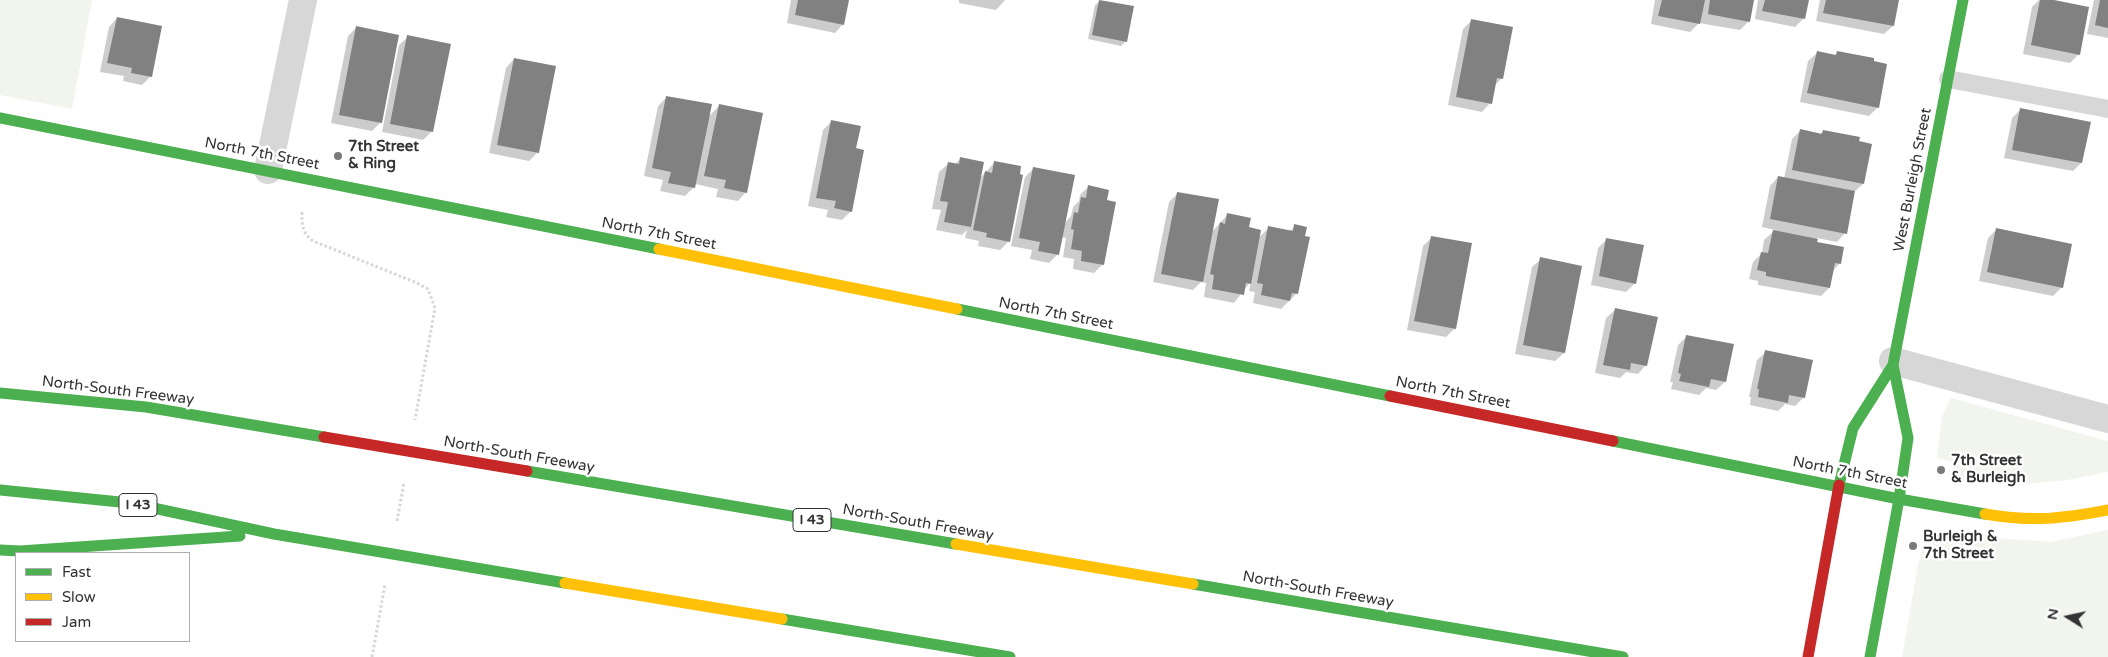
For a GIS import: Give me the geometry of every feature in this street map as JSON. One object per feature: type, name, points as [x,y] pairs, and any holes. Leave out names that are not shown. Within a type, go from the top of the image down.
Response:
[{"type":"main road","name":"West Burleigh Street","points":[[1808,657],[1840,487],[1854,428],[1893,363],[1963,0]]},
{"type":"main road","name":"North 7th Street","points":[[0,118],[268,170],[1899,499],[1993,515],[2038,520],[2073,517],[2108,510]]},
{"type":"main road","name":"West Burleigh Street","points":[[1870,657],[1899,499],[1908,438],[1893,363]]},
{"type":"main road","name":"North-South Freeway","points":[[0,393],[146,408],[1623,657]]},
{"type":"main road","name":"I 43","points":[[0,490],[130,503],[274,534],[1010,657]]},
{"type":"main road","points":[[0,550],[20,551],[274,534]]},
{"type":"street","points":[[268,170],[303,0]]},
{"type":"street","points":[[1893,363],[2108,419]]},
{"type":"lane","points":[[1948,79],[2108,109]]},
{"type":"path","points":[[302,212],[302,228],[305,236],[313,242],[428,289],[435,308],[414,427]]},
{"type":"path","points":[[396,523],[405,475]]},
{"type":"path","points":[[372,657],[386,580]]},
{"type":"shaded area","points":[[0,0],[92,0],[72,109],[0,95]]},
{"type":"shaded area","points":[[1951,398],[2108,441],[2108,472],[2067,480],[2017,485],[1952,476],[1955,462],[1937,458],[1942,417]]},
{"type":"shaded area","points":[[2108,530],[2108,657],[1902,657],[1919,560],[1927,533],[2051,542]]},
{"type":"building","points":[[798,0],[849,0],[844,25],[795,15]]},
{"type":"building","points":[[1099,0],[1134,6],[1127,42],[1092,35]]},
{"type":"building","points":[[1662,0],[1705,0],[1700,24],[1658,16]]},
{"type":"building","points":[[1710,0],[1754,0],[1750,22],[1708,14]]},
{"type":"building","points":[[1765,0],[1809,0],[1805,19],[1762,11]]},
{"type":"building","points":[[1826,0],[1899,0],[1894,26],[1823,13]]},
{"type":"building","points":[[2040,0],[2054,0],[2089,7],[2080,55],[2031,45]]},
{"type":"building","points":[[2100,0],[2108,0],[2108,28],[2095,25]]},
{"type":"building","points":[[117,17],[162,26],[152,77],[131,73],[132,68],[107,63]]},
{"type":"building","points":[[1471,19],[1513,27],[1503,79],[1497,78],[1492,104],[1456,97]]},
{"type":"building","points":[[356,26],[399,35],[382,123],[339,115]]},
{"type":"building","points":[[407,35],[451,44],[433,132],[390,124]]},
{"type":"building","points":[[1817,51],[1836,55],[1837,51],[1874,58],[1874,61],[1887,64],[1879,108],[1807,93]]},
{"type":"building","points":[[514,58],[556,66],[539,153],[497,145]]},
{"type":"building","points":[[666,96],[712,104],[695,188],[668,183],[671,172],[652,168]]},
{"type":"building","points":[[719,104],[763,113],[747,193],[724,188],[726,180],[704,176]]},
{"type":"building","points":[[2020,108],[2091,122],[2082,163],[2012,150]]},
{"type":"building","points":[[831,120],[861,126],[856,148],[864,150],[852,212],[834,208],[836,201],[816,198]]},
{"type":"building","points":[[1800,129],[1822,134],[1823,130],[1860,137],[1859,141],[1872,144],[1864,184],[1792,170]]},
{"type":"building","points":[[960,157],[984,162],[971,227],[944,222],[948,202],[940,201],[948,162],[959,164]]},
{"type":"building","points":[[994,161],[1021,166],[1020,174],[1023,175],[1010,242],[986,237],[987,233],[973,230],[985,171],[992,173]]},
{"type":"building","points":[[1033,167],[1075,175],[1059,255],[1038,251],[1040,242],[1019,238]]},
{"type":"building","points":[[1778,176],[1855,191],[1847,234],[1770,219]]},
{"type":"building","points":[[1088,185],[1109,190],[1107,200],[1116,202],[1104,265],[1081,261],[1082,251],[1071,249],[1074,230],[1071,229],[1074,212],[1078,213],[1081,197],[1086,198]]},
{"type":"building","points":[[1177,192],[1219,199],[1203,282],[1161,274]]},
{"type":"building","points":[[1227,213],[1251,218],[1249,227],[1261,230],[1251,284],[1246,283],[1244,295],[1212,289],[1214,275],[1210,274],[1220,222],[1225,224]]},
{"type":"building","points":[[1294,224],[1307,227],[1305,236],[1310,237],[1298,294],[1292,293],[1290,301],[1261,295],[1263,284],[1257,283],[1268,226],[1293,231]]},
{"type":"building","points":[[1996,228],[2072,244],[2063,288],[1987,272]]},
{"type":"building","points":[[1773,230],[1818,239],[1817,242],[1844,247],[1841,264],[1835,263],[1830,288],[1766,276],[1766,272],[1757,270],[1761,252],[1768,253]]},
{"type":"building","points":[[1431,236],[1472,243],[1456,329],[1414,321]]},
{"type":"building","points":[[1606,238],[1644,245],[1636,284],[1599,276]]},
{"type":"building","points":[[1540,257],[1582,266],[1565,353],[1523,345]]},
{"type":"building","points":[[1615,308],[1658,317],[1647,366],[1631,363],[1630,370],[1603,365]]},
{"type":"building","points":[[1686,335],[1734,344],[1726,382],[1711,379],[1709,387],[1679,381],[1681,374],[1678,373]]},
{"type":"building","points":[[1765,350],[1813,360],[1805,398],[1789,395],[1788,403],[1758,397],[1759,389],[1757,389]]},
{"type":"traffic: fast","points":[[1839,485],[1853,428],[1893,365],[1963,0]]},
{"type":"traffic: fast","points":[[0,118],[659,249]]},
{"type":"traffic: fast","points":[[957,309],[1390,396]]},
{"type":"traffic: fast","points":[[1870,657],[1899,499],[1908,438],[1893,365]]},
{"type":"traffic: fast","points":[[0,393],[146,407],[324,437]]},
{"type":"traffic: fast","points":[[1613,441],[1899,499],[1985,514]]},
{"type":"traffic: fast","points":[[527,471],[956,544]]},
{"type":"traffic: fast","points":[[0,490],[130,503],[274,534],[565,583]]},
{"type":"traffic: fast","points":[[0,550],[20,551],[240,536]]},
{"type":"traffic: fast","points":[[1193,584],[1623,657]]},
{"type":"traffic: fast","points":[[782,619],[1010,657]]},
{"type":"traffic: slow","points":[[659,249],[957,309]]},
{"type":"traffic: slow","points":[[1985,514],[2032,519],[2076,516],[2108,510]]},
{"type":"traffic: slow","points":[[956,544],[1193,584]]},
{"type":"traffic: slow","points":[[565,583],[782,619]]},
{"type":"traffic: jam","points":[[1390,396],[1613,441]]},
{"type":"traffic: jam","points":[[324,437],[527,471]]},
{"type":"traffic: jam","points":[[1808,657],[1839,485]]},
{"type":"place","name":"7th Street & Ring","points":[[338,156]]},
{"type":"place","name":"7th Street & Burleigh","points":[[1941,470]]},
{"type":"place","name":"Burleigh & 7th Street","points":[[1913,546]]}]
